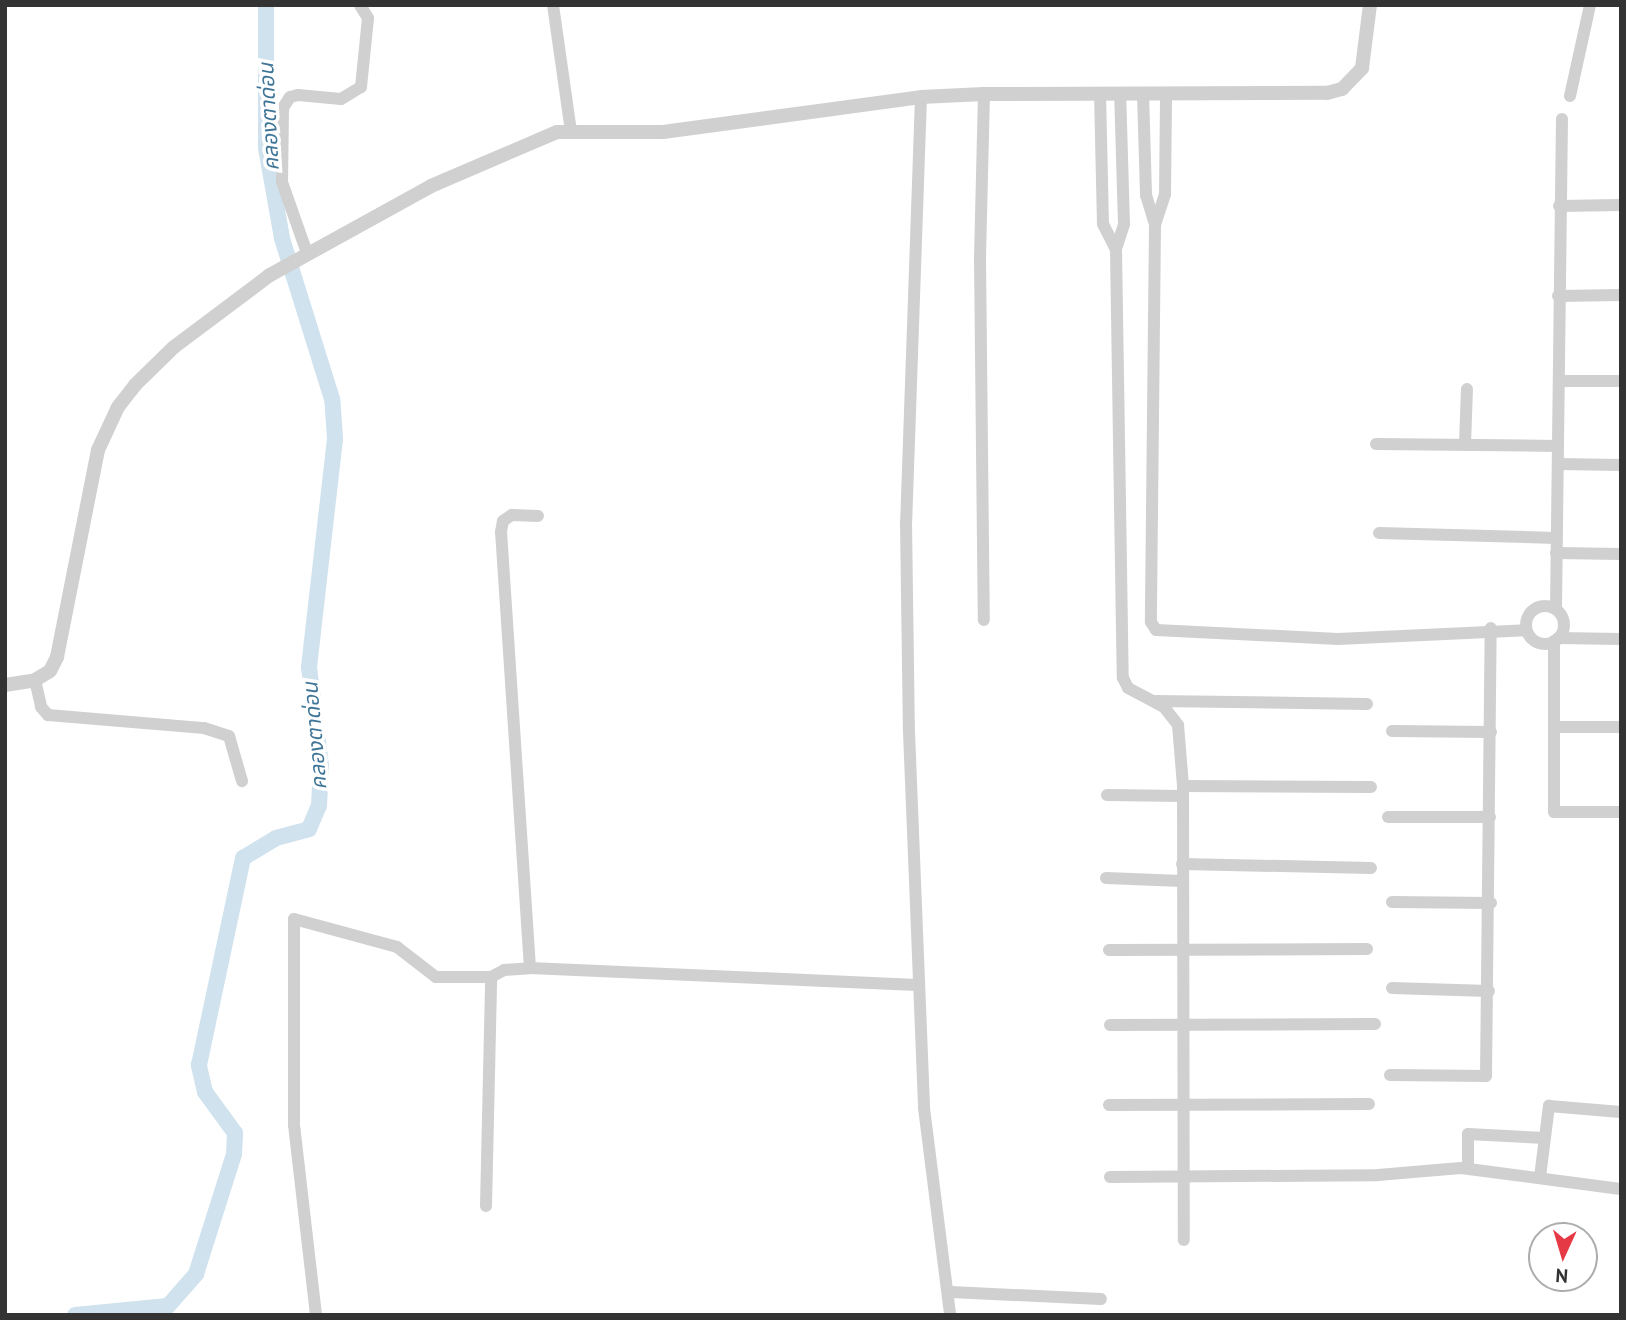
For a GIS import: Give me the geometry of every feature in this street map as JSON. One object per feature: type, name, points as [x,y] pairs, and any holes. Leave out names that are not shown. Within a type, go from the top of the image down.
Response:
[{"type":"street","points":[[303,256],[282,182],[283,108],[290,97],[298,95],[341,99],[361,87],[368,18],[360,5]]},
{"type":"street","points":[[553,5],[571,131]]},
{"type":"street","points":[[5,685],[35,680],[50,670],[57,657],[93,472],[118,407],[174,347],[270,275],[430,186],[542,136],[571,131],[663,132],[920,97],[984,94],[1326,93],[1342,89],[1354,80],[1367,54],[1370,5]]},
{"type":"street","points":[[1570,96],[1590,5]]},
{"type":"street","points":[[1100,93],[1104,224],[1116,249]]},
{"type":"street","points":[[1120,93],[1124,223],[1116,249],[1123,678],[1128,688],[1153,701],[1178,725],[1183,791],[1181,949],[1184,1240]]},
{"type":"street","points":[[1143,93],[1146,195],[1155,225],[1151,622],[1156,631],[1338,639],[1491,628],[1526,630],[1540,643],[1556,640],[1621,639]]},
{"type":"street","points":[[1155,225],[1165,195],[1166,93]]},
{"type":"street","points":[[984,94],[980,392],[984,620]]},
{"type":"street","points":[[920,97],[906,522],[917,985],[924,1108],[951,1292],[950,1315]]},
{"type":"street","points":[[1562,119],[1556,608],[1564,626],[1556,640],[1553,812],[1621,812]]},
{"type":"street","points":[[1559,206],[1621,205]]},
{"type":"street","points":[[1558,296],[1621,295]]},
{"type":"street","points":[[1559,381],[1621,381]]},
{"type":"street","points":[[1465,445],[1467,389]]},
{"type":"street","points":[[1376,444],[1558,446]]},
{"type":"street","points":[[1558,464],[1621,465]]},
{"type":"street","points":[[530,968],[501,532],[503,521],[512,515],[538,516]]},
{"type":"street","points":[[1379,533],[1556,538]]},
{"type":"street","points":[[1556,553],[1621,554]]},
{"type":"street","points":[[1526,630],[1527,617],[1536,608],[1556,608]]},
{"type":"street","points":[[1390,1075],[1486,1076],[1491,903],[1491,628]]},
{"type":"street","points":[[35,680],[41,707],[48,715],[204,728],[229,736],[243,780]]},
{"type":"street","points":[[1153,701],[1367,704]]},
{"type":"street","points":[[1553,727],[1621,727]]},
{"type":"street","points":[[1392,731],[1491,732]]},
{"type":"street","points":[[1107,794],[1371,787]]},
{"type":"street","points":[[1388,817],[1490,817]]},
{"type":"street","points":[[1182,864],[1371,868]]},
{"type":"street","points":[[1106,878],[1182,881]]},
{"type":"street","points":[[1392,902],[1491,903]]},
{"type":"street","points":[[316,1315],[294,1125],[292,923],[299,918],[397,947],[436,977],[491,977],[504,970],[530,968],[917,985]]},
{"type":"street","points":[[1109,950],[1367,949]]},
{"type":"street","points":[[486,1206],[491,977]]},
{"type":"street","points":[[1392,988],[1489,991]]},
{"type":"street","points":[[1110,1025],[1376,1024]]},
{"type":"street","points":[[1109,1105],[1369,1104]]},
{"type":"street","points":[[1540,1177],[1549,1106],[1621,1112]]},
{"type":"street","points":[[1468,1168],[1468,1134],[1545,1138]]},
{"type":"street","points":[[1110,1177],[1378,1175],[1468,1168],[1621,1189]]},
{"type":"street","points":[[951,1292],[1101,1299]]},
{"type":"waterway","name":"คลองตาด่อน","points":[[75,1315],[168,1306],[196,1274],[234,1154],[235,1133],[205,1092],[199,1065],[243,858],[276,838],[309,829],[319,806],[321,766],[309,667],[335,438],[332,399],[282,238],[266,148],[266,5]]}]
